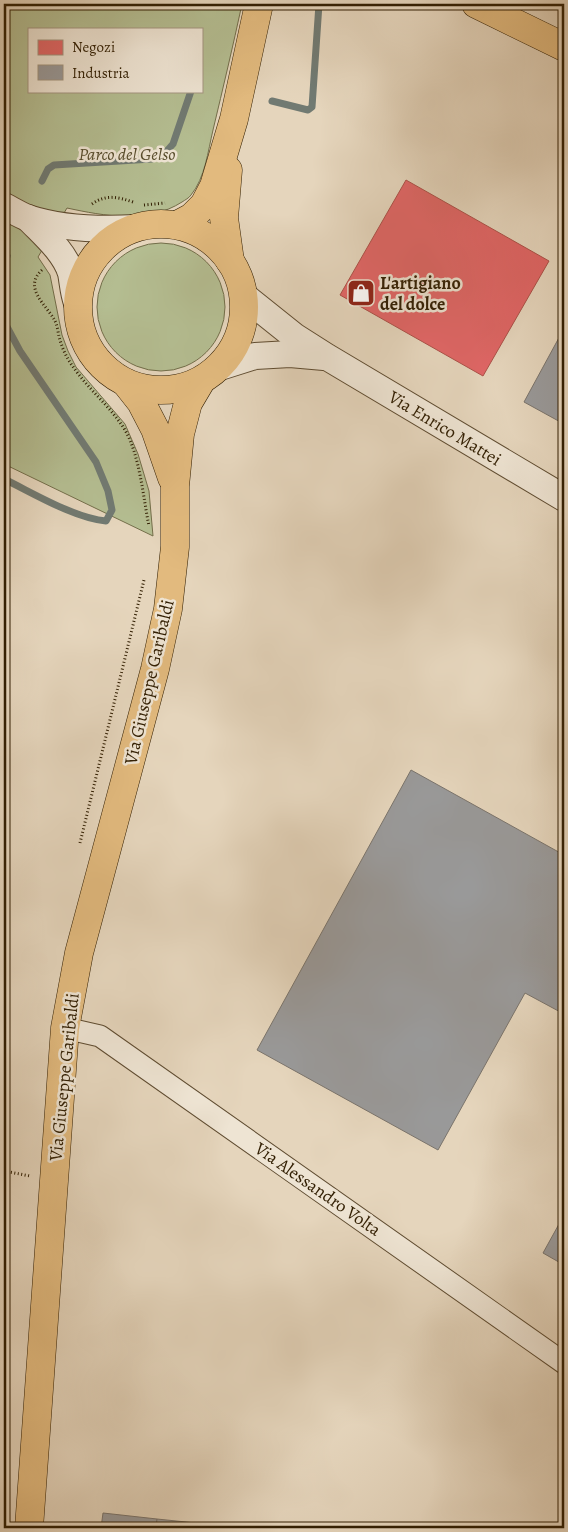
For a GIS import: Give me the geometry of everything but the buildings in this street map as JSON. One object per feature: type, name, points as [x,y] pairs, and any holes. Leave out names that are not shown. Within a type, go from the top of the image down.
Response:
[{"type":"main road","points":[[210,374],[187,387],[172,390],[156,391],[126,383],[112,375],[99,364],[89,351],[82,336],[78,320],[77,303],[84,275],[91,262],[100,250],[122,233],[137,212],[150,224],[174,213],[192,217],[204,205],[214,186],[234,119],[258,4]]},
{"type":"main road","points":[[476,4],[564,47]]},
{"type":"main road","points":[[175,486],[183,418],[188,403],[210,374],[233,349],[242,329],[244,296],[241,284],[230,261],[224,203],[234,119]]},
{"type":"main road","points":[[174,213],[190,229],[212,242],[230,261]]},
{"type":"main road","points":[[126,383],[141,402],[155,429],[175,486]]},
{"type":"main road","name":"Via Giuseppe Garibaldi","points":[[29,1528],[65,1028],[79,953],[155,669],[168,609],[175,547],[175,486]]},
{"type":"street","points":[[4,206],[28,218],[82,228],[109,230],[137,212]]},
{"type":"street","points":[[28,218],[62,255],[71,273],[72,290],[77,303]]},
{"type":"street","name":"Via Enrico Mattei","points":[[244,296],[294,336],[327,358],[564,498]]},
{"type":"street","name":"Via Enrico Mattei","points":[[210,374],[255,356],[290,354],[327,358]]},
{"type":"street","name":"Via Alessandro Volta","points":[[65,1028],[100,1036],[564,1363]]},
{"type":"path","points":[[82,228],[92,203],[106,196],[119,198],[137,212],[174,213]]},
{"type":"path","points":[[62,255],[40,272],[34,284],[36,294],[55,320],[62,348],[73,367],[126,431],[134,452],[149,529]]},
{"type":"path","points":[[79,849],[145,577]]},
{"type":"green space","name":"Parco del Gelso","points":[[4,4],[242,4],[205,164],[200,181],[190,196],[169,209],[140,216],[96,214],[67,208],[38,257],[50,275],[62,335],[76,367],[125,424],[138,454],[149,491],[153,536],[4,464]]},
{"type":"green space","points":[[161,243],[185,248],[206,262],[220,283],[225,307],[220,331],[206,352],[185,366],[161,371],[137,366],[116,352],[102,331],[97,307],[102,283],[116,262],[137,248]]},
{"type":"waterway","points":[[272,101],[308,110],[312,107],[319,4]]},
{"type":"waterway","points":[[42,181],[48,169],[54,165],[152,159],[165,153],[173,144],[191,92]]},
{"type":"waterway","points":[[4,268],[7,256]]},
{"type":"waterway","points":[[4,311],[6,325],[20,351],[96,462],[108,491],[112,510],[106,521],[94,519],[67,510],[4,479]]},
{"type":"place","name":"L'artigiano del dolce","points":[[361,293]]}]
